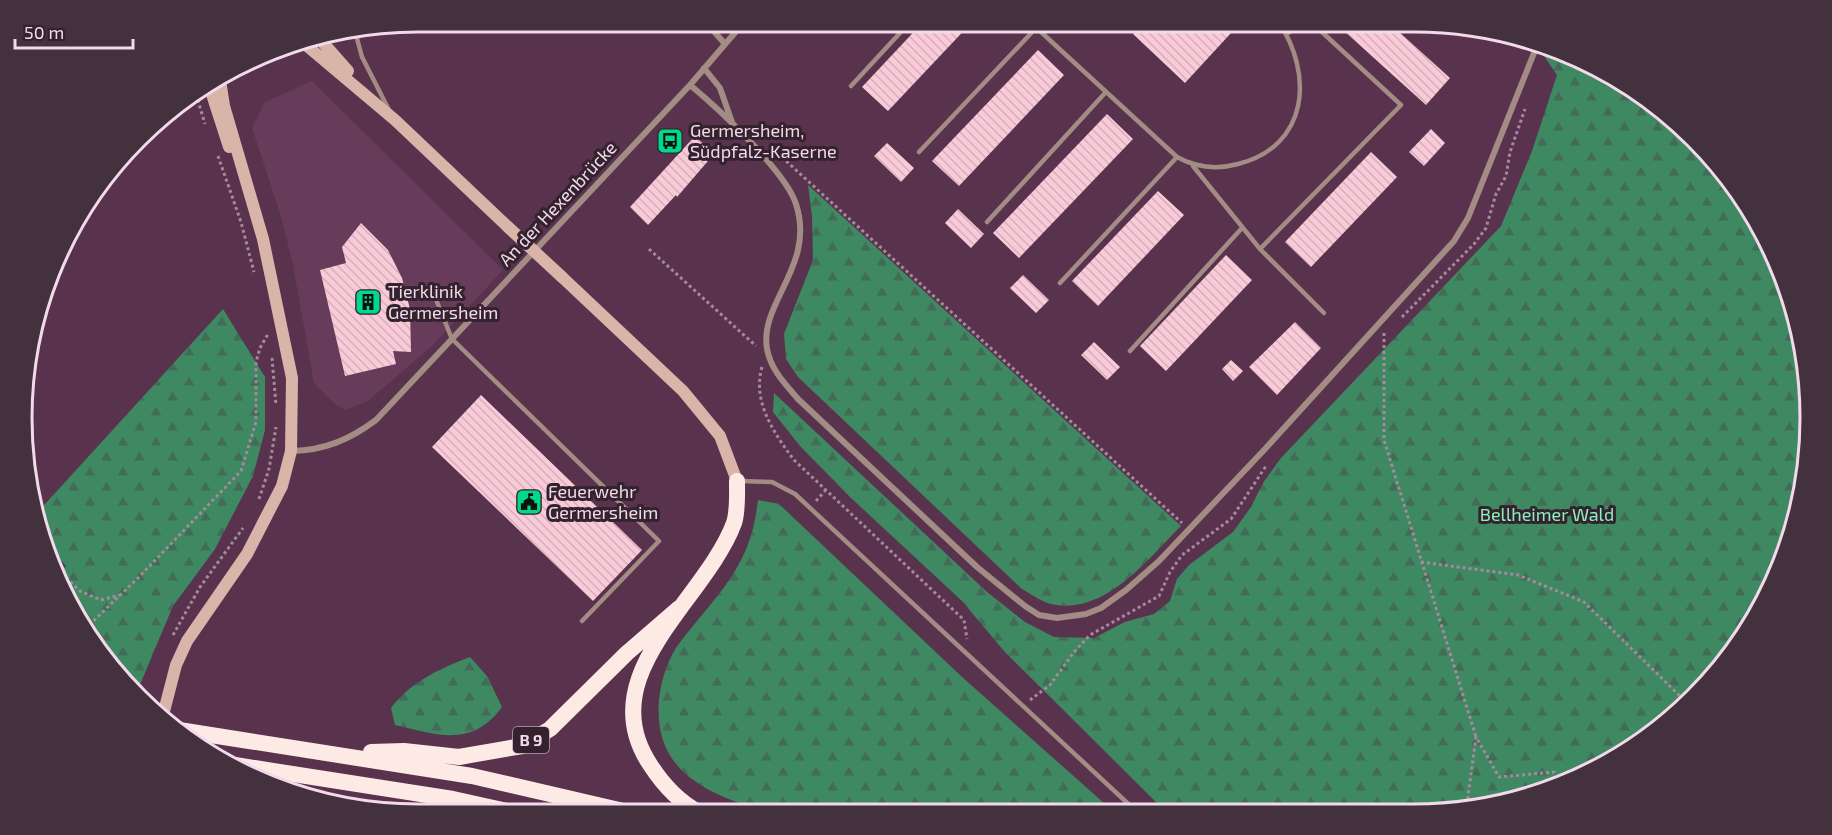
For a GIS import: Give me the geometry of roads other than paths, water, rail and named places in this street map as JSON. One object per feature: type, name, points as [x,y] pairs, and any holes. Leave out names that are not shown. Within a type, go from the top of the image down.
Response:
[{"type":"highway","name":"B 9","points":[[684,804],[663,784],[642,753],[634,726],[634,696],[642,666],[680,608],[707,574],[735,521],[737,481]]},
{"type":"highway","name":"B 9","points":[[335,753],[404,751],[459,757],[522,746],[550,729],[627,653],[680,608]]},
{"type":"highway","name":"B 9","points":[[195,732],[472,776],[593,804]]},
{"type":"highway","points":[[257,768],[476,804]]},
{"type":"highway","points":[[453,799],[463,804]]},
{"type":"main road","name":"B 9","points":[[323,44],[370,97]]},
{"type":"main road","name":"B 9","points":[[309,47],[370,97],[683,391],[720,436],[737,481]]},
{"type":"main road","points":[[164,709],[187,641],[247,554],[282,486],[291,451],[292,378],[263,239],[224,106],[221,85]]},
{"type":"main road","points":[[211,92],[223,133],[252,197]]},
{"type":"street","points":[[715,32],[725,44]]},
{"type":"street","name":"An der Hexenbrücke","points":[[291,451],[312,450],[354,437],[376,420],[690,85],[735,32]]},
{"type":"street","points":[[690,85],[778,173],[796,203],[800,221],[800,241],[796,263],[768,325],[767,349],[779,378],[798,399],[977,567],[1039,615],[1072,618],[1101,608],[1126,590],[1189,529],[1378,325],[1462,229],[1535,51]]},
{"type":"street","points":[[704,68],[720,88],[734,129]]},
{"type":"lane","points":[[851,86],[901,32]]},
{"type":"lane","points":[[919,152],[1032,32]]},
{"type":"lane","points":[[1040,32],[1177,157],[1193,166],[1260,249],[1324,313]]},
{"type":"lane","points":[[1193,166],[1212,168],[1254,160],[1273,148],[1289,129],[1299,107],[1302,85],[1299,61],[1287,34],[1290,32]]},
{"type":"lane","points":[[1260,249],[1401,105],[1322,32]]},
{"type":"lane","points":[[358,37],[365,64],[395,120]]},
{"type":"lane","points":[[987,222],[1105,93]]},
{"type":"lane","points":[[1060,283],[1177,157]]},
{"type":"lane","points":[[1130,351],[1242,228]]},
{"type":"lane","points":[[437,302],[452,339],[658,541],[582,621]]},
{"type":"lane","points":[[737,481],[772,482],[785,487],[811,507],[1129,804]]},
{"type":"place","name":"Germersheim, Südpfalz-Kaserne","points":[[670,141]]},
{"type":"place","name":"Tierklinik Germersheim","points":[[368,302]]},
{"type":"place","name":"Feuerwehr Germersheim","points":[[529,502]]},
{"type":"park label","name":"Bellheimer Wald","points":[[1547,515]]}]
